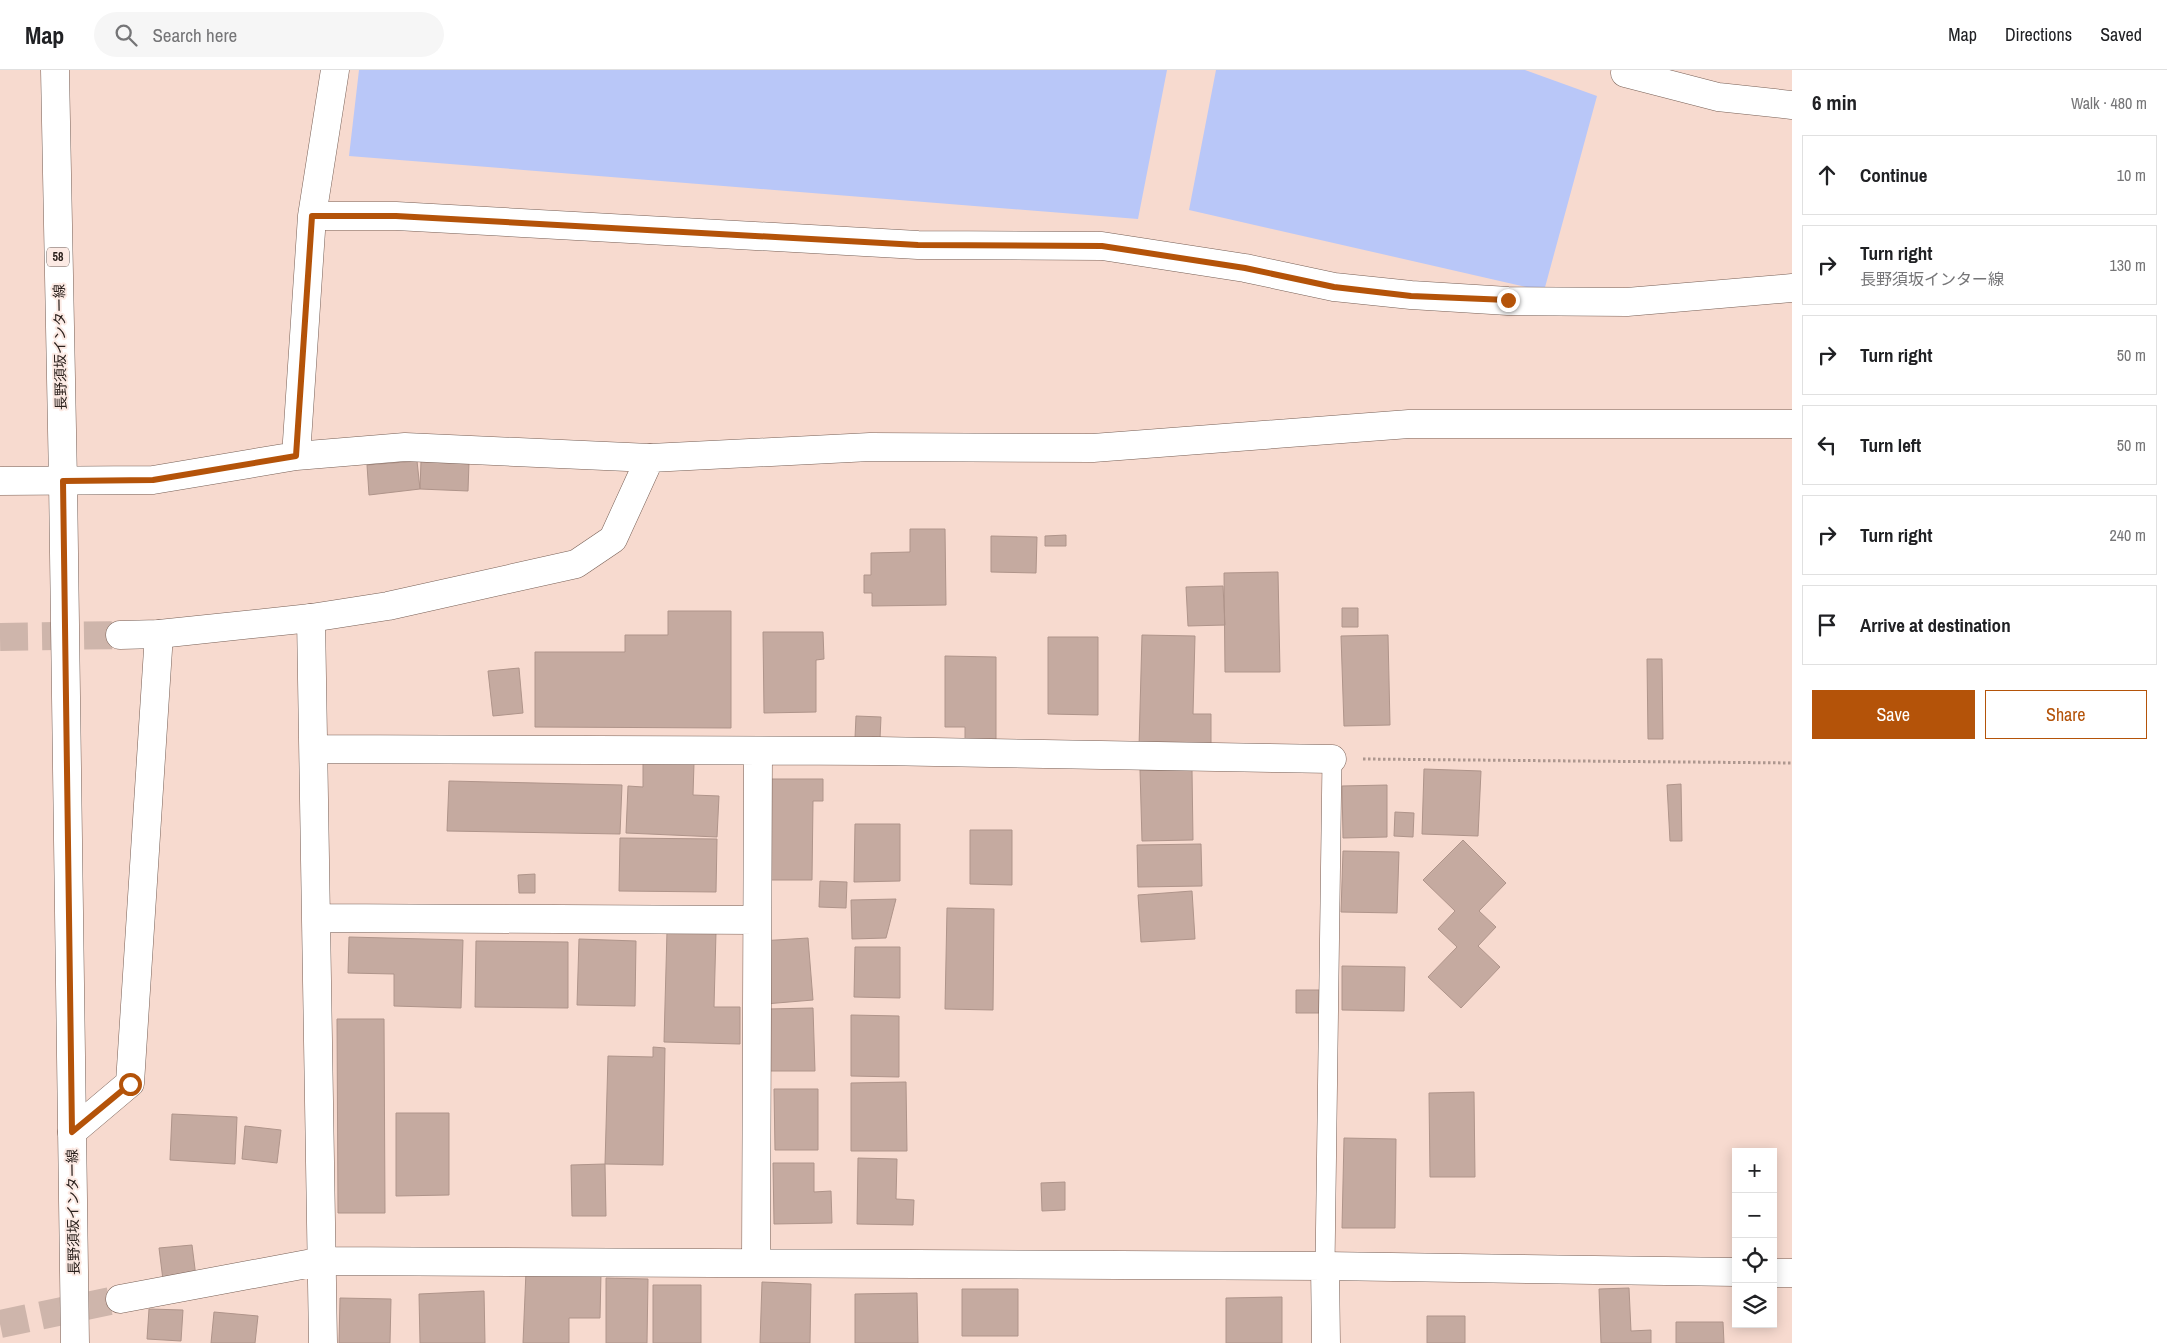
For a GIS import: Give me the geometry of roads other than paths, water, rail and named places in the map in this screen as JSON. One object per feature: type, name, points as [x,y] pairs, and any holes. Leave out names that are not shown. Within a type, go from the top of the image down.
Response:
[{"type":"street","name":"長野須坂インター線","points":[[55,70],[63,481],[75,1343]]},
{"type":"street","points":[[296,456],[312,216],[335,70]]},
{"type":"street","points":[[1621,72],[1718,97],[1792,105]]},
{"type":"street","points":[[312,216],[396,216],[918,245],[1102,246],[1245,268],[1334,287],[1411,296],[1627,302],[1792,288]]},
{"type":"street","points":[[0,481],[153,480],[296,456],[405,447],[650,458],[870,447],[1093,448],[1409,424],[1792,424]]},
{"type":"street","points":[[120,635],[159,634],[311,618],[388,606],[576,564],[613,539],[650,458]]},
{"type":"street","points":[[311,618],[323,1343]]},
{"type":"street","points":[[72,1132],[130,1084],[159,634]]},
{"type":"street","points":[[314,749],[758,751],[1332,759]]},
{"type":"street","points":[[756,1263],[758,751]]},
{"type":"street","points":[[317,918],[756,920]]},
{"type":"street","points":[[120,1299],[323,1261],[1325,1266],[1732,1272]]},
{"type":"street","points":[[1325,1266],[1326,1343]]},
{"type":"street","points":[[1777,1273],[1792,1273]]},
{"type":"lane","points":[[1325,1266],[1332,759]]},
{"type":"tunnel","points":[[0,637],[120,635]]},
{"type":"tunnel","points":[[0,1324],[120,1299]]}]
